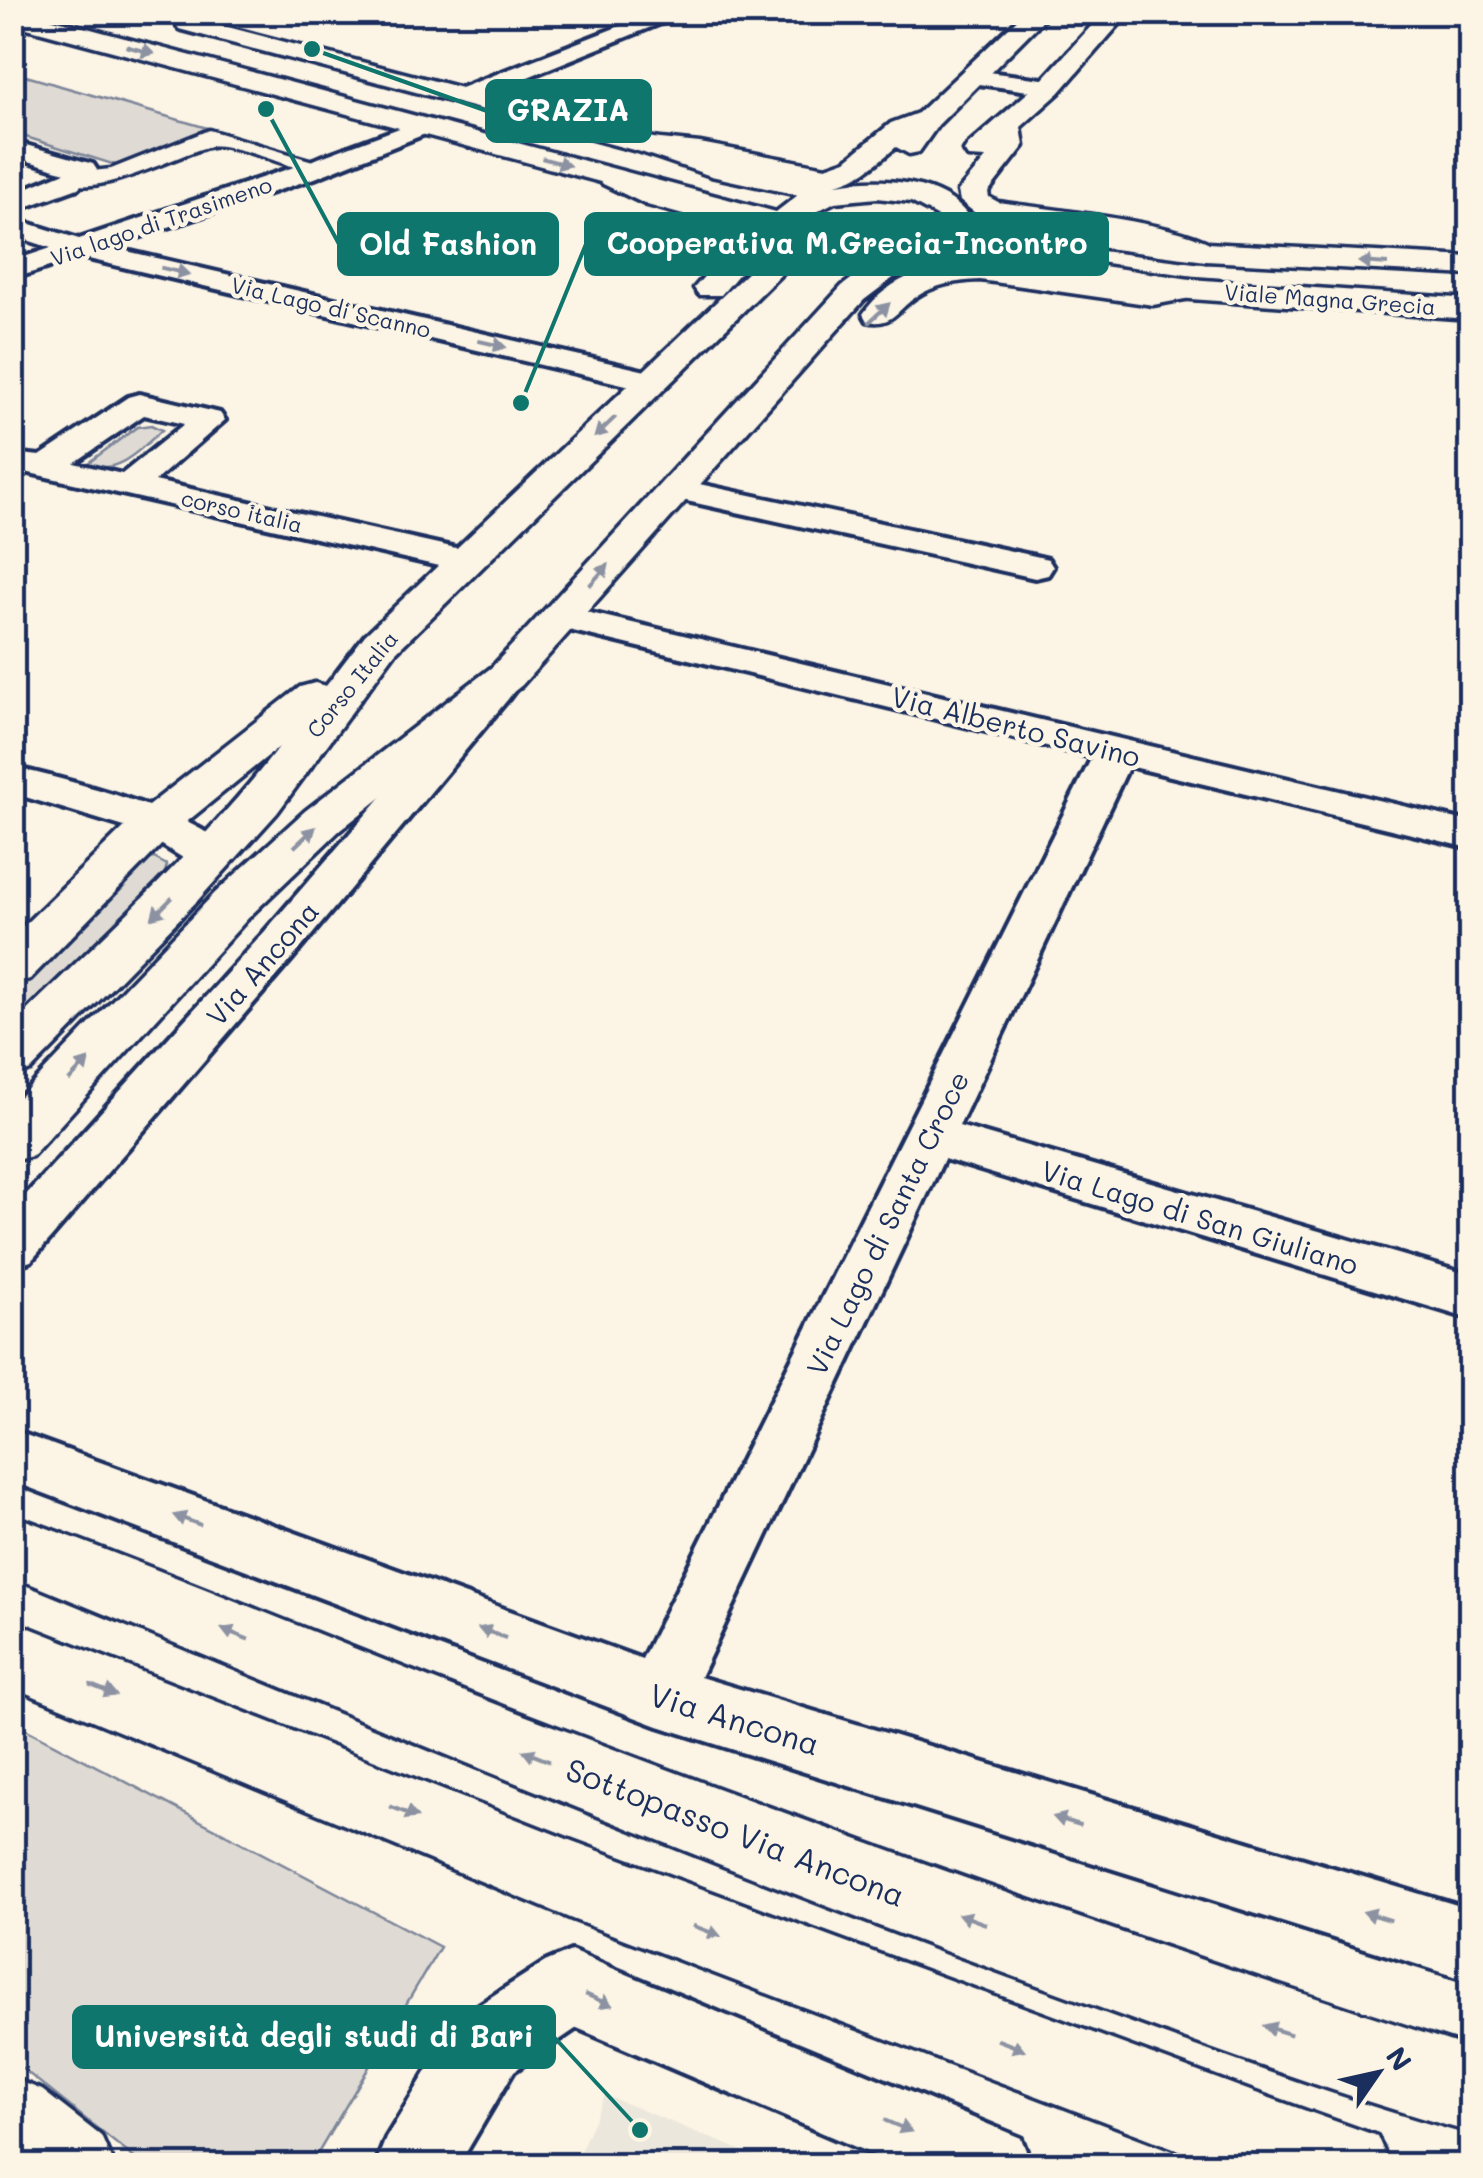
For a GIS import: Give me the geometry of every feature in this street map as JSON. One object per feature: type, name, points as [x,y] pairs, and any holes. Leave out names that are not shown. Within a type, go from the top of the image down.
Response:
[{"type":"street","points":[[461,96],[677,12]]},
{"type":"street","points":[[162,18],[651,146],[700,151],[836,186],[901,130],[928,119],[1038,12]]},
{"type":"street","points":[[12,1142],[246,892],[322,821],[507,676],[853,293],[915,251],[944,240],[955,230],[942,187],[1050,87],[1118,12]]},
{"type":"street","points":[[12,16],[754,214],[796,233]]},
{"type":"street","points":[[972,77],[1050,87]]},
{"type":"street","name":"Via lago di Trasimeno","points":[[12,271],[316,168],[421,126]]},
{"type":"street","name":"Viale Magna Grecia","points":[[1008,127],[1010,146],[973,192],[975,201],[990,210],[1168,236],[1206,252]]},
{"type":"street","points":[[12,204],[73,179],[114,175],[212,137],[316,168]]},
{"type":"street","points":[[12,148],[84,170],[73,179]]},
{"type":"street","points":[[613,178],[652,198],[735,222],[755,237],[706,292],[696,311],[708,328]]},
{"type":"street","name":"Viale Magna Grecia","points":[[836,186],[902,192],[948,211],[1022,231],[1206,252],[1470,266]]},
{"type":"street","name":"Corso Italia","points":[[12,1057],[260,803],[380,644],[708,328],[796,233],[789,214],[802,202],[836,186]]},
{"type":"street","name":"Via Lago di Scanno","points":[[12,226],[80,249],[652,382]]},
{"type":"street","name":"Viale Magna Grecia","points":[[796,233],[848,253],[915,251],[1190,289],[1470,308]]},
{"type":"street","name":"Viale Magna Grecia","points":[[808,344],[850,338],[904,290],[946,272],[980,271],[1153,295],[1190,289]]},
{"type":"street","points":[[26,465],[139,404],[209,420],[128,486]]},
{"type":"street","name":"corso italia","points":[[26,465],[465,561]]},
{"type":"street","points":[[676,489],[1036,567]]},
{"type":"street","name":"Via Alberto Savino","points":[[561,617],[1470,835]]},
{"type":"street","points":[[12,968],[156,824],[380,644]]},
{"type":"street","name":"Via Ancona","points":[[12,1246],[274,950],[507,676]]},
{"type":"street","name":"Via Lago di Santa Croce","points":[[658,1695],[1116,750]]},
{"type":"street","points":[[12,779],[156,824],[212,856]]},
{"type":"street","name":"Via Lago di San Giuliano","points":[[929,1136],[1470,1297]]},
{"type":"street","name":"Via Ancona","points":[[12,1455],[658,1695],[1470,1945]]},
{"type":"street","name":"Sottopasso Via Ancona","points":[[12,1544],[614,1787],[1269,2028],[1470,2090]]},
{"type":"street","points":[[12,1653],[572,1880],[1253,2135],[1347,2166]]},
{"type":"street","points":[[414,2166],[488,2044],[571,1988],[993,2166]]},
{"type":"street","points":[[12,2120],[71,2166]]},
{"type":"shaded area","points":[[12,72],[221,132],[125,168],[13,133]]},
{"type":"shaded area","points":[[151,425],[162,430],[128,459],[108,467],[88,463],[137,427]]},
{"type":"shaded area","points":[[154,858],[167,865],[163,879],[13,1032],[13,987],[141,862]]},
{"type":"shaded area","points":[[12,1722],[440,1947],[311,2165],[143,2165],[13,2061]]},
{"type":"shaded area","points":[[605,2095],[777,2165],[574,2165]]},
{"type":"place","name":"GRAZIA","points":[[312,49]]},
{"type":"place","name":"Old Fashion","points":[[266,109]]},
{"type":"place","name":"Cooperativa M.Grecia-Incontro","points":[[521,403]]},
{"type":"place","name":"Università degli studi di Bari","points":[[640,2130]]}]
